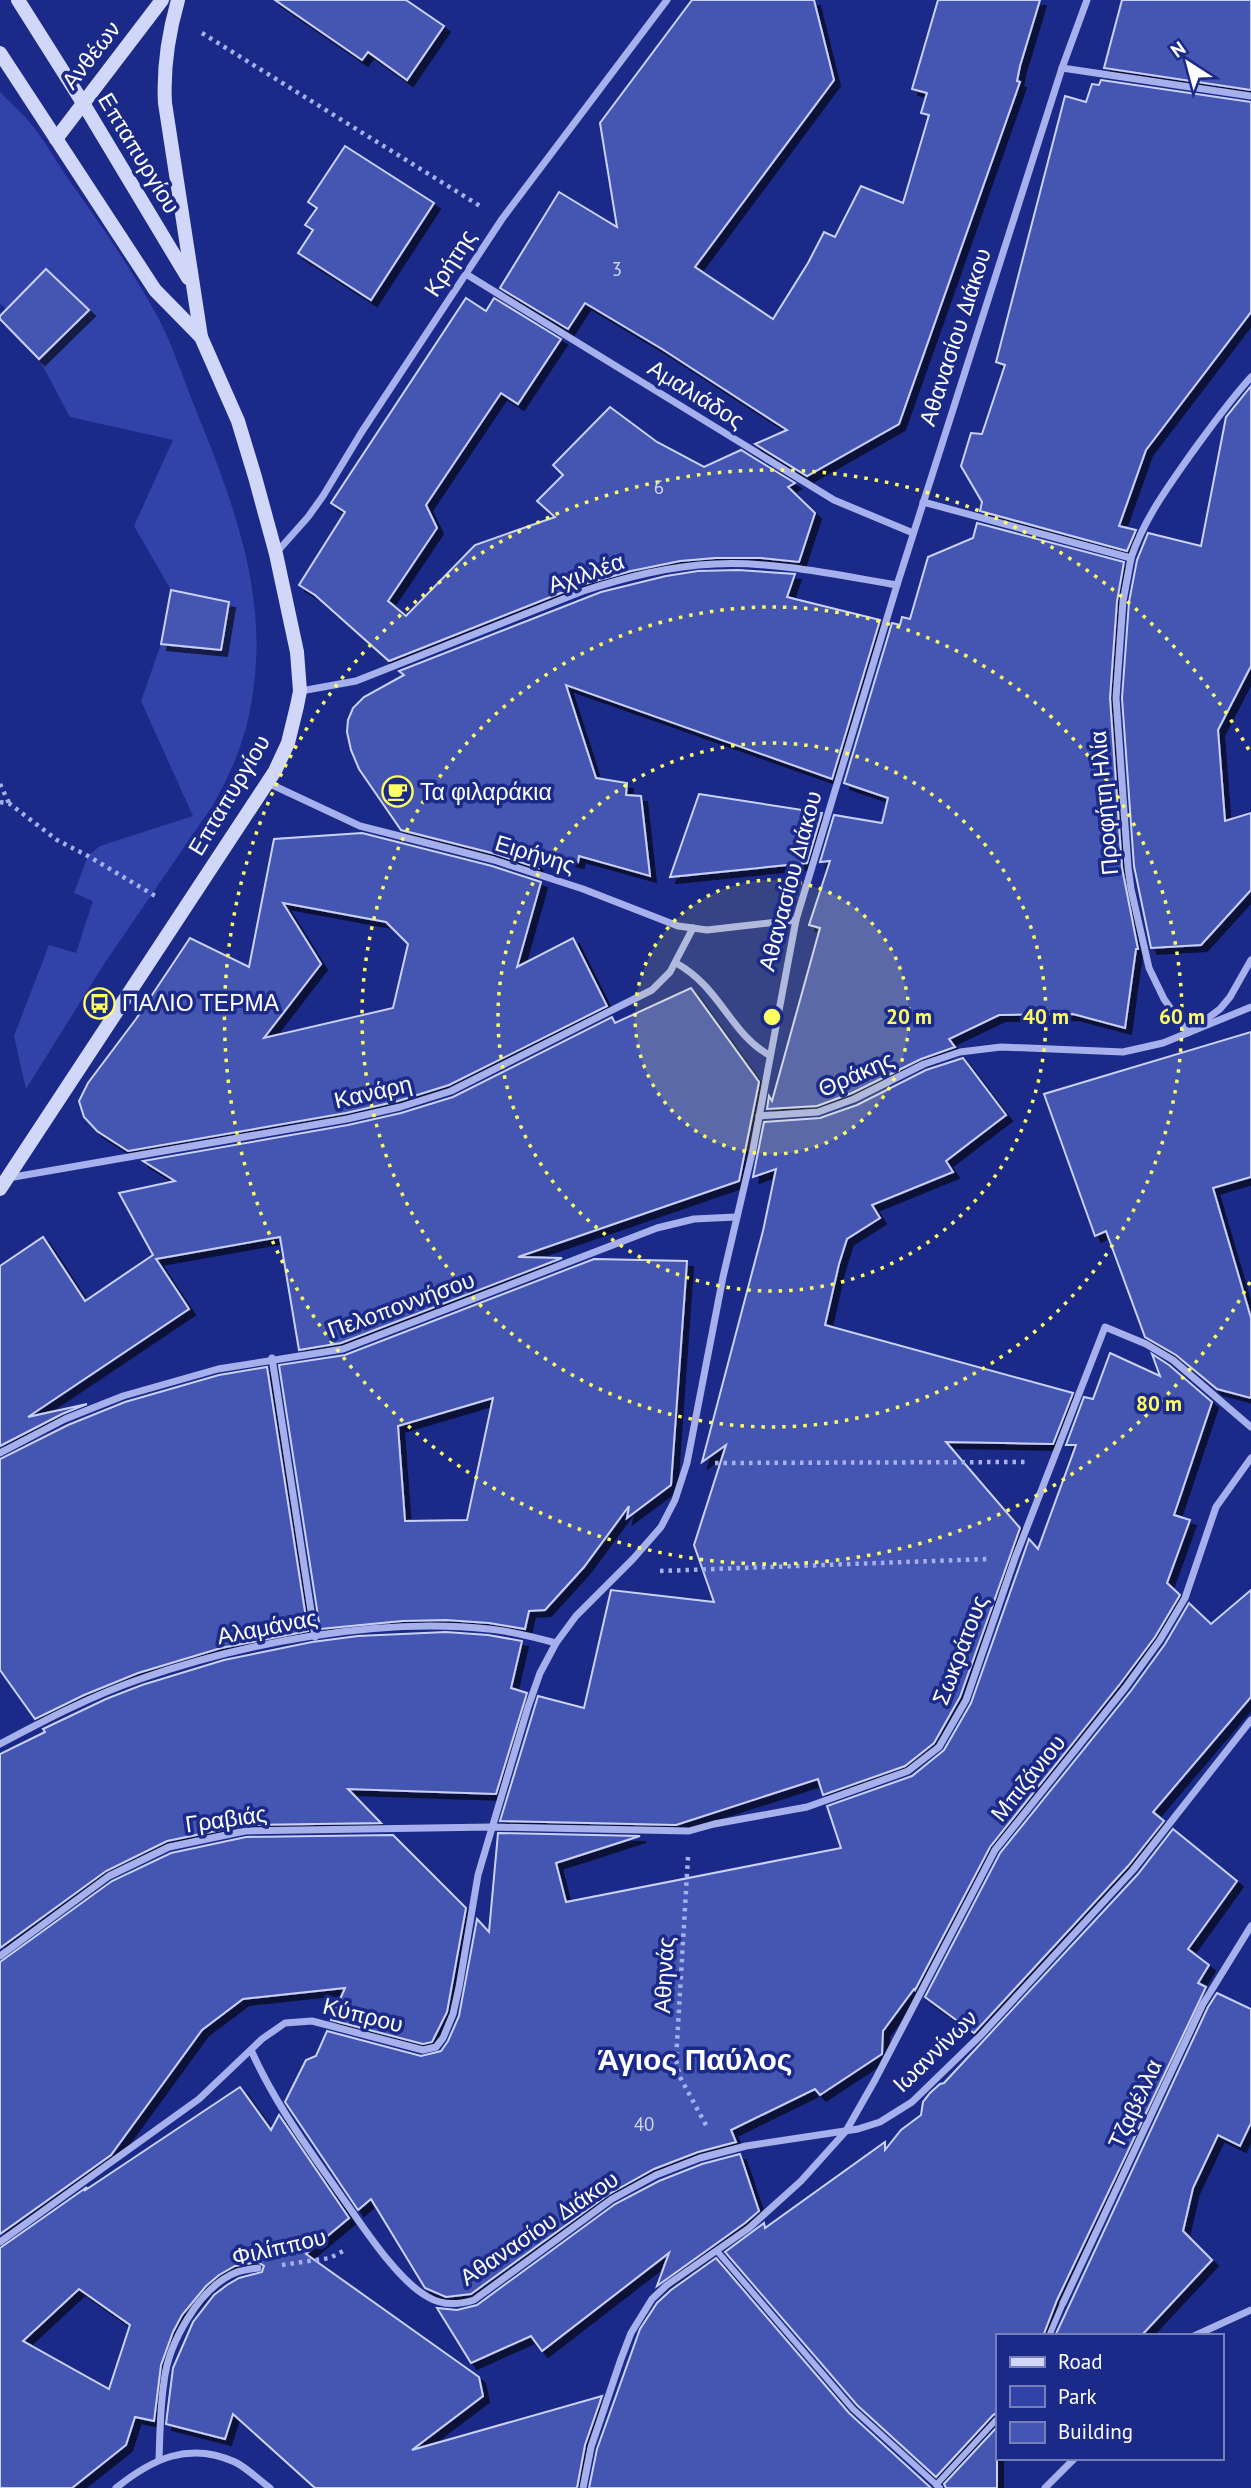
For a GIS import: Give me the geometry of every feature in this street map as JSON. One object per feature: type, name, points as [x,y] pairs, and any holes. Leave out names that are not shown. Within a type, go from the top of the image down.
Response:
[{"type":"main road","name":"Επταπυργίου","points":[[4,1183],[268,783],[288,743],[300,691],[297,652],[275,554],[237,421],[201,337],[192,285],[18,0]]},
{"type":"main road","name":"Ανθέων","points":[[56,138],[162,0]]},
{"type":"main road","points":[[178,0],[164,64],[165,103],[192,285]]},
{"type":"main road","name":"Επταπυργίου","points":[[0,53],[155,290],[201,337]]},
{"type":"street","name":"Κρήτης","points":[[275,554],[323,496],[361,433],[502,219],[667,0]]},
{"type":"street","name":"Αθανασίου Διάκου","points":[[491,1827],[540,1673],[556,1643],[586,1605],[620,1573],[661,1527],[675,1500],[687,1463],[723,1277],[759,1116],[796,920],[913,533],[1062,68],[1087,0]]},
{"type":"street","points":[[1062,68],[1251,96]]},
{"type":"street","name":"Αμαλιάδος","points":[[466,274],[834,500],[913,533]]},
{"type":"street","name":"Προφήτη Ηλία","points":[[1188,1033],[1164,999],[1149,968],[1131,889],[1119,766],[1116,698],[1123,601],[1131,558],[1143,528],[1165,491],[1251,377]]},
{"type":"street","points":[[923,502],[1131,558]]},
{"type":"street","name":"Αχιλλέα","points":[[300,691],[356,681],[583,591],[659,570],[744,564],[793,568],[897,585]]},
{"type":"street","name":"Ειρήνης","points":[[268,783],[360,826],[494,860],[583,889],[660,920],[693,928],[723,929],[796,920]]},
{"type":"street","name":"Κανάρη","points":[[4,1183],[347,1119],[425,1100],[472,1081],[635,1000],[663,981],[676,963],[693,928]]},
{"type":"street","points":[[1188,1033],[1220,1009],[1234,991],[1251,960]]},
{"type":"street","points":[[676,963],[704,982],[750,1041],[769,1055]]},
{"type":"street","name":"Θράκης","points":[[759,1116],[818,1112],[854,1099],[924,1064],[969,1050],[1001,1047],[1123,1052],[1153,1046],[1251,1007]]},
{"type":"street","name":"Πελοποννήσου","points":[[0,1453],[96,1405],[187,1376],[272,1358],[343,1349],[657,1228],[694,1219],[736,1217]]},
{"type":"street","name":"Σωκράτους","points":[[491,1827],[689,1831],[807,1807],[908,1771],[939,1747],[966,1700],[1015,1558],[1105,1327],[1146,1343],[1173,1360],[1251,1427]]},
{"type":"street","points":[[272,1358],[315,1637]]},
{"type":"street","name":"Μπιζάνιου","points":[[846,2131],[995,1850],[1125,1688],[1160,1640],[1189,1590],[1216,1507],[1251,1458]]},
{"type":"street","name":"Αλαμάνας","points":[[0,1744],[82,1703],[138,1680],[219,1655],[315,1637],[398,1628],[459,1626],[501,1630],[556,1643]]},
{"type":"street","name":"Ιωαννίνων","points":[[846,2131],[880,2122],[912,2102],[980,2036],[1133,1870],[1251,1720]]},
{"type":"street","name":"Γραβιάς","points":[[0,1956],[109,1876],[169,1847],[245,1831],[491,1827]]},
{"type":"street","name":"Κύπρου","points":[[0,2242],[42,2209],[199,2099],[278,2027],[304,2021],[422,2050],[436,2048],[447,2031],[459,1987],[478,1875],[491,1827]]},
{"type":"street","name":"Τζαβέλλα","points":[[1063,2303],[1203,2004],[1251,1926]]},
{"type":"street","name":"Αθανασίου Διάκου","points":[[251,2050],[282,2111],[368,2235],[404,2277],[422,2293],[438,2302],[462,2304],[482,2295],[620,2194],[668,2169],[721,2152],[784,2139],[846,2131]]},
{"type":"street","points":[[583,2488],[591,2447],[621,2359],[652,2299],[660,2290],[749,2228],[801,2181],[846,2131]]},
{"type":"street","points":[[717,2251],[853,2409],[938,2486],[996,2420]]},
{"type":"street","name":"Φιλίππου","points":[[159,2459],[164,2380],[173,2347],[188,2318],[209,2291],[236,2273],[258,2267]]},
{"type":"street","points":[[1050,2334],[1063,2303]]},
{"type":"street","points":[[1198,2334],[1251,2310]]},
{"type":"street","points":[[116,2488],[134,2473],[159,2459],[186,2453],[209,2454],[236,2463],[270,2488]]},
{"type":"street","points":[[1045,2488],[1073,2460]]},
{"type":"path","points":[[174,15],[502,219]]},
{"type":"path","points":[[0,784],[10,804],[57,840],[182,912]]},
{"type":"path","points":[[0,802],[10,804]]},
{"type":"path","points":[[687,1463],[1054,1462]]},
{"type":"path","points":[[620,1573],[1015,1558]]},
{"type":"path","name":"Αθηνάς","points":[[689,1831],[676,2060],[680,2077],[721,2152]]},
{"type":"path","name":"Φιλίππου","points":[[258,2267],[330,2258],[368,2235]]},
{"type":"green space","points":[[0,92],[26,118],[44,142],[125,262],[165,331],[239,529],[254,601],[256,638],[250,711],[242,743],[222,789],[104,964],[26,1089],[14,1036],[49,945],[76,953],[93,901],[74,893],[88,856],[100,846],[193,816],[141,701],[161,644],[221,650],[229,602],[171,590],[134,526],[173,440],[70,417],[39,359],[88,310],[7,309],[0,304]]},
{"type":"building","points":[[275,0],[406,0],[444,26],[407,80],[368,52],[362,60]]},
{"type":"building","points":[[692,0],[814,0],[834,80],[695,267],[773,319],[824,232],[835,237],[861,186],[903,203],[929,115],[921,113],[927,93],[912,89],[938,0],[1040,0],[1020,66],[1017,81],[1020,82],[899,424],[807,476],[755,444],[787,430],[662,349],[585,303],[568,329],[500,288],[559,192],[617,227],[600,123]]},
{"type":"building","points":[[1122,0],[1251,0],[1251,90],[1104,68]]},
{"type":"building","points":[[1101,80],[1251,102],[1251,312],[1146,450],[1119,526],[1136,530],[1127,551],[980,511],[982,502],[961,466],[971,433],[982,434],[1005,365],[996,362],[1065,96],[1086,102],[1092,84],[1099,85]]},
{"type":"building","points":[[345,146],[434,203],[371,300],[298,253],[313,230],[305,225],[317,208],[308,202]]},
{"type":"building","points":[[46,269],[89,310],[39,359],[0,316]]},
{"type":"building","points":[[466,298],[486,311],[494,298],[561,339],[518,404],[501,393],[426,505],[437,528],[388,601],[406,616],[475,545],[555,517],[537,501],[563,475],[553,465],[610,407],[657,442],[704,467],[741,450],[795,483],[788,487],[815,513],[799,562],[761,558],[715,558],[680,561],[631,571],[581,585],[389,661],[315,595],[299,585],[345,512],[331,503]]},
{"type":"building","points":[[1251,386],[1251,666],[1218,730],[1225,821],[1251,813],[1251,890],[1201,945],[1151,948],[1134,866],[1122,698],[1129,602],[1137,560],[1148,533],[1201,546],[1226,417]]},
{"type":"building","points":[[977,523],[1124,562],[1117,601],[1110,698],[1122,868],[1138,949],[1125,1028],[1073,1014],[999,1015],[949,1039],[955,1047],[921,1059],[852,1093],[817,1106],[767,1109],[769,1096],[772,1101],[820,928],[809,925],[830,861],[820,862],[834,815],[882,823],[888,798],[844,783],[892,623],[900,625],[902,617],[910,619],[928,557],[973,538]]},
{"type":"building","points":[[738,570],[795,574],[787,597],[880,620],[832,779],[566,685],[596,778],[627,783],[626,795],[641,796],[650,876],[579,856],[578,862],[529,850],[538,868],[496,854],[401,830],[359,769],[351,750],[347,732],[348,720],[353,708],[364,697],[404,675],[399,671],[601,592],[666,576],[698,571]]},
{"type":"building","points":[[171,590],[229,602],[221,650],[161,644]]},
{"type":"building","points":[[699,794],[822,813],[807,863],[670,877]]},
{"type":"building","points":[[362,833],[492,866],[541,882],[517,967],[573,938],[607,1006],[449,1085],[398,1101],[346,1113],[128,1151],[97,1131],[84,1117],[79,1101],[88,1083],[136,1019],[190,938],[249,967],[274,839]],"holes":[[[283,903],[386,922],[408,944],[393,1008],[264,1038],[321,964]]]},
{"type":"building","points":[[691,988],[759,1082],[739,1181],[518,1257],[562,1258],[341,1343],[299,1350],[280,1237],[156,1259],[189,1309],[28,1417],[87,1404],[0,1446],[0,1266],[43,1237],[85,1301],[153,1255],[119,1193],[175,1181],[143,1161],[348,1125],[453,1097],[612,1017],[615,1023]]},
{"type":"building","points":[[1251,1032],[1251,1177],[1213,1188],[1251,1318],[1251,1398],[1217,1389],[1176,1355],[1145,1337],[1106,1231],[1095,1236],[1044,1094]]},
{"type":"building","points":[[963,1058],[1006,1115],[946,1161],[953,1172],[872,1205],[880,1218],[847,1239],[825,1325],[1073,1393],[1053,1444],[946,1442],[1020,1528],[960,1697],[934,1743],[905,1766],[823,1795],[818,1779],[676,1825],[500,1821],[538,1696],[584,1708],[611,1590],[714,1602],[694,1545],[726,1445],[702,1462],[763,1231],[776,1169],[753,1177],[764,1122],[820,1118],[857,1105],[926,1070]]},
{"type":"building","points":[[594,1259],[687,1261],[671,1485],[627,1518],[629,1506],[584,1567],[545,1610],[529,1611],[525,1629],[446,1620],[402,1621],[320,1629],[279,1365],[345,1355]],"holes":[[[493,1398],[467,1520],[405,1521],[398,1426]]]},
{"type":"building","points":[[1110,1353],[1160,1376],[1152,1354],[1212,1402],[1174,1515],[1190,1520],[1167,1583],[1180,1595],[1155,1637],[1120,1684],[990,1847],[915,1990],[883,2031],[882,2054],[820,2095],[815,2089],[731,2130],[736,2142],[698,2152],[654,2169],[609,2194],[471,2294],[446,2297],[425,2288],[371,2199],[358,2210],[285,2102],[306,2060],[316,2056],[327,2031],[421,2056],[441,2051],[459,2016],[477,1919],[489,1932],[498,1833],[640,1836],[556,1863],[566,1902],[841,1848],[827,1806],[912,1776],[944,1750],[971,1703],[1029,1539],[1038,1549],[1076,1445],[1066,1445],[1084,1397],[1093,1399]]},
{"type":"building","points":[[267,1367],[308,1631],[221,1648],[138,1673],[35,1719],[0,1670],[0,1459],[68,1425],[125,1402],[219,1375]]},
{"type":"building","points":[[1251,1590],[1251,1697],[1153,1812],[1164,1821],[1128,1866],[974,2033],[925,1997],[1000,1853],[1130,1692],[1165,1644],[1189,1603],[1211,1624]]},
{"type":"building","points":[[446,1632],[522,1641],[511,1688],[527,1693],[496,1794],[348,1789],[381,1823],[245,1825],[167,1841],[106,1871],[0,1948],[0,1754],[45,1732],[43,1729],[106,1699],[224,1660],[312,1642],[358,1636]]},
{"type":"building","points":[[1173,1829],[1237,1881],[1188,1949],[1209,1965],[1198,1983],[1206,1987],[1057,2300],[1044,2334],[996,2334],[996,2414],[936,2477],[857,2405],[725,2252],[764,2223],[765,2228],[885,2142],[885,2150],[901,2130],[921,2115],[923,2102],[930,2093],[944,2083],[1138,1874]]},
{"type":"building","points":[[393,1835],[466,1908],[447,2012],[432,2042],[423,2044],[331,2020],[345,1988],[243,1999],[202,2030],[111,2155],[0,2234],[0,1962],[112,1881],[171,1853],[246,1837]]},
{"type":"building","points":[[1217,1993],[1251,2009],[1251,2123],[1240,2146],[1218,2135],[1193,2188],[1183,2231],[1212,2260],[1143,2334],[1056,2334],[1208,2007]]},
{"type":"building","points":[[240,2087],[271,2130],[279,2115],[349,2218],[306,2254],[479,2377],[483,2396],[412,2450],[602,2396],[585,2445],[577,2488],[315,2488],[233,2414],[225,2439],[166,2424],[173,2368],[193,2322],[214,2295],[227,2285],[239,2278],[262,2272],[264,2266],[258,2262],[235,2266],[219,2275],[182,2315],[161,2365],[154,2421],[135,2417],[126,2445],[72,2488],[0,2488],[0,2248],[87,2187],[84,2191]],"holes":[[[79,2289],[130,2325],[109,2389],[23,2341]]]},
{"type":"building","points":[[740,2154],[759,2211],[745,2223],[657,2286],[669,2253],[542,2351],[531,2336],[471,2363],[437,2308],[457,2310],[477,2305],[615,2204],[659,2181],[702,2164]]},
{"type":"building","points":[[716,2258],[849,2413],[931,2488],[589,2488],[597,2449],[640,2329],[657,2303]]},
{"type":"building","points":[[996,2428],[997,2488],[946,2488],[944,2484]]},
{"type":"place","name":"Τα φιλαράκια","points":[[397,792]]},
{"type":"place","name":"ΠΑΛΙΟ ΤΕΡΜΑ","points":[[99,1003]]},
{"type":"district","name":"Άγιος Παύλος","points":[[695,2060]]}]
